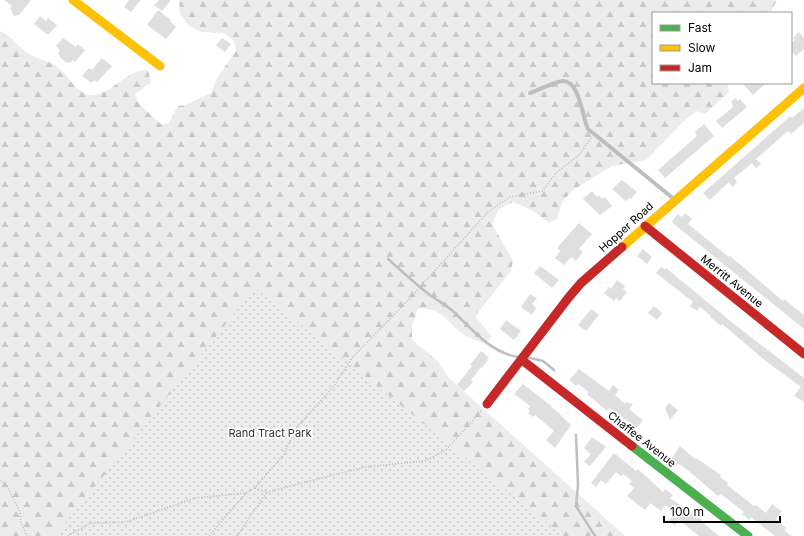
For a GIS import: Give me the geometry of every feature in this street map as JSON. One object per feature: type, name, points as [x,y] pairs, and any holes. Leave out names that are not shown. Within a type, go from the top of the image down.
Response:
[{"type":"street","points":[[73,0],[160,66]]},
{"type":"street","name":"Hopper Road","points":[[487,404],[522,360],[565,301],[582,282],[804,88]]},
{"type":"street","name":"Merritt Avenue","points":[[645,226],[804,354]]},
{"type":"street","name":"Chaffee Avenue","points":[[522,360],[748,536]]},
{"type":"lane","points":[[530,93],[563,81],[571,83],[577,94],[588,130],[675,200]]},
{"type":"path","points":[[68,536],[90,523],[126,522],[195,498],[246,492],[255,488],[284,454],[296,428],[334,386],[352,358],[410,298],[489,211],[510,197],[542,191],[557,172],[579,156],[593,135]]},
{"type":"path","points":[[255,488],[267,492],[365,467],[425,461],[446,450],[487,404]]},
{"type":"path","points":[[0,480],[8,488],[20,512],[21,523],[27,536]]},
{"type":"path","points":[[209,536],[246,492]]},
{"type":"path","points":[[237,536],[267,492]]},
{"type":"green space","points":[[179,0],[777,0],[771,12],[652,12],[652,84],[727,84],[729,92],[705,114],[697,111],[686,119],[646,160],[612,166],[573,190],[562,202],[557,219],[549,223],[532,210],[513,202],[499,209],[492,224],[513,261],[511,271],[475,316],[492,337],[484,343],[466,336],[445,317],[434,310],[418,309],[412,325],[412,340],[438,361],[449,378],[625,536],[0,536],[0,31],[29,54],[54,64],[74,86],[87,94],[98,94],[112,87],[133,73],[148,70],[151,82],[135,94],[139,104],[161,124],[168,124],[178,106],[185,105],[211,93],[217,78],[236,51],[234,41],[224,33],[202,32],[189,26],[180,14]]},
{"type":"green space","name":"Rand Tract Park","points":[[255,288],[563,536],[55,536]]},
{"type":"building","points":[[4,0],[31,0],[19,15],[14,16],[10,8],[12,6]]},
{"type":"building","points":[[129,0],[141,0],[131,12],[124,7]]},
{"type":"building","points":[[159,0],[171,0],[162,11],[154,5]]},
{"type":"building","points":[[158,10],[171,20],[170,21],[176,27],[166,39],[147,25]]},
{"type":"building","points":[[40,16],[46,21],[48,18],[57,25],[48,35],[34,24]]},
{"type":"building","points":[[799,32],[804,38],[804,49],[796,56],[792,52],[792,43],[795,40],[793,38]]},
{"type":"building","points":[[63,38],[76,47],[78,44],[85,50],[75,62],[73,60],[70,63],[65,62],[58,53],[60,50],[56,46]]},
{"type":"building","points":[[222,38],[231,44],[225,52],[216,45]]},
{"type":"building","points":[[102,58],[112,66],[97,82],[94,80],[92,83],[82,76],[89,68],[92,70]]},
{"type":"building","points":[[743,84],[765,84],[753,95]]},
{"type":"building","points":[[736,98],[738,101],[740,99],[747,107],[722,128],[716,121],[732,108],[733,105],[731,102]]},
{"type":"building","points":[[804,108],[804,123],[791,134],[788,131],[756,159],[761,164],[756,168],[752,163],[734,178],[737,182],[732,187],[729,182],[710,200],[703,193],[790,116],[792,118]]},
{"type":"building","points":[[704,124],[714,136],[665,178],[658,170],[697,136],[695,132]]},
{"type":"building","points":[[622,180],[637,192],[631,199],[629,198],[626,201],[612,189]]},
{"type":"building","points":[[592,191],[597,197],[599,195],[602,199],[605,197],[612,206],[600,215],[583,199]]},
{"type":"building","points":[[685,213],[692,219],[688,224],[729,257],[730,256],[783,301],[784,299],[804,315],[804,329],[674,224],[672,221],[678,214],[682,217]]},
{"type":"building","points":[[579,223],[592,234],[579,249],[583,252],[576,261],[572,257],[564,265],[555,258],[560,251],[557,248]]},
{"type":"building","points":[[643,249],[652,257],[647,264],[637,256]]},
{"type":"building","points":[[540,266],[559,280],[552,288],[534,273]]},
{"type":"building","points":[[661,267],[665,270],[666,268],[734,324],[804,378],[804,402],[794,396],[801,387],[767,362],[722,324],[721,326],[700,307],[697,311],[690,306],[693,302],[656,273]]},
{"type":"building","points":[[617,280],[625,286],[623,289],[627,292],[620,301],[616,298],[614,301],[604,293],[609,287],[611,289]]},
{"type":"building","points":[[530,294],[537,298],[532,304],[536,308],[532,315],[521,307]]},
{"type":"building","points":[[654,306],[662,313],[657,320],[648,313]]},
{"type":"building","points":[[591,309],[599,315],[586,331],[578,325]]},
{"type":"building","points":[[506,320],[521,331],[514,340],[500,329]]},
{"type":"building","points":[[481,351],[489,357],[487,359],[488,360],[471,380],[473,382],[464,391],[457,385],[472,366],[470,365]]},
{"type":"building","points":[[579,369],[609,391],[613,385],[619,390],[615,395],[625,404],[626,402],[633,404],[629,409],[643,420],[637,428],[609,408],[607,411],[587,394],[589,392],[578,384],[576,386],[570,381]]},
{"type":"building","points":[[523,384],[550,405],[571,425],[555,448],[546,440],[554,431],[535,415],[533,417],[528,413],[530,411],[528,409],[530,406],[514,394]]},
{"type":"building","points":[[669,403],[678,410],[670,420],[665,408]]},
{"type":"building","points":[[592,437],[606,447],[590,466],[584,462],[591,454],[584,448]]},
{"type":"building","points":[[680,446],[695,459],[696,458],[721,475],[720,477],[728,483],[727,485],[754,506],[756,505],[766,513],[772,504],[782,511],[776,519],[786,528],[784,530],[791,536],[775,536],[751,517],[749,520],[742,514],[744,512],[721,494],[718,496],[690,472],[679,464],[677,465],[671,460]]},
{"type":"building","points":[[614,453],[636,471],[638,469],[663,492],[665,489],[673,495],[670,498],[702,520],[701,521],[719,536],[699,536],[679,520],[675,526],[669,521],[675,513],[665,505],[661,511],[650,503],[645,510],[627,496],[634,488],[629,484],[632,481],[623,474],[621,476],[616,472],[606,484],[601,480],[596,487],[591,483]]},
{"type":"waterway","points":[[388,259],[424,291],[452,310],[492,347],[510,355],[519,357]]},
{"type":"waterway","points":[[526,357],[543,361],[554,370]]},
{"type":"waterway","points":[[576,435],[578,485],[576,506],[595,536]]},
{"type":"traffic: fast","points":[[632,446],[748,536]]},
{"type":"traffic: slow","points":[[73,0],[160,66]]},
{"type":"traffic: slow","points":[[622,247],[804,88]]},
{"type":"traffic: jam","points":[[645,226],[804,354]]},
{"type":"traffic: jam","points":[[487,404],[581,283],[622,247]]},
{"type":"traffic: jam","points":[[522,360],[632,446]]}]
